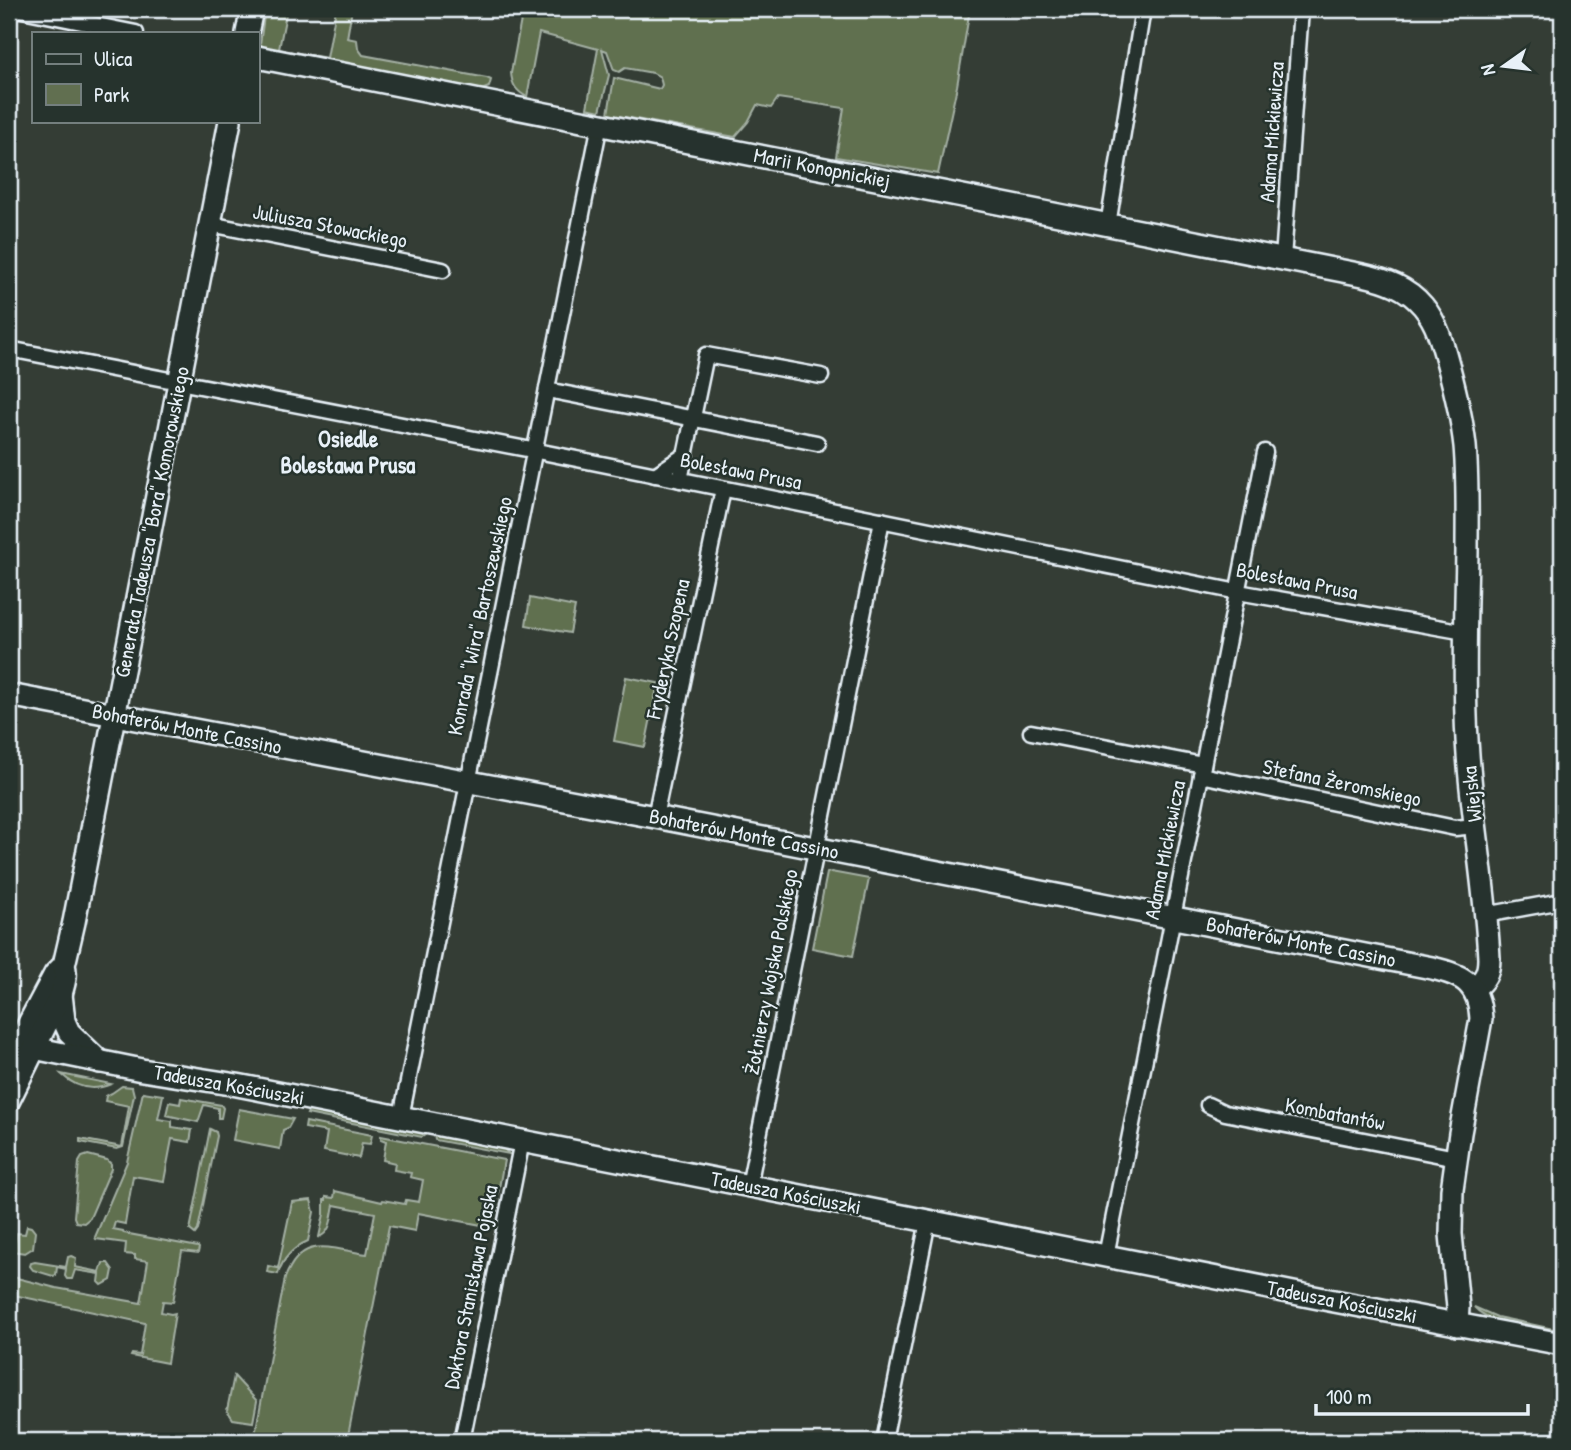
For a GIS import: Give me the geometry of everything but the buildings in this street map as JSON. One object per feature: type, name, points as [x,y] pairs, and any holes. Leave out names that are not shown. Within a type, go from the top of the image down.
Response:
[{"type":"street","points":[[17,9],[131,32]]},
{"type":"street","points":[[247,32],[252,9]]},
{"type":"street","points":[[1108,225],[1143,9]]},
{"type":"street","name":"Adama Mickiewicza","points":[[1283,259],[1301,9]]},
{"type":"street","name":"Marii Konopnickiej","points":[[259,57],[1386,281]]},
{"type":"street","name":"Generała Tadeusza \"Bora\" Komorowskiego","points":[[17,1049],[61,994],[66,974],[64,965],[230,122]]},
{"type":"street","name":"Konrada \"Wira\" Bartoszewskiego","points":[[401,1118],[600,124]]},
{"type":"street","name":"Juliusza Słowackiego","points":[[210,224],[443,270]]},
{"type":"street","name":"Wiejska","points":[[1386,281],[1411,294],[1435,324],[1461,419],[1467,481],[1465,715],[1489,968],[1484,979],[1473,989]]},
{"type":"street","name":"Bolesława Prusa","points":[[9,349],[1238,592],[1465,632]]},
{"type":"street","points":[[680,480],[706,355],[821,376]]},
{"type":"street","points":[[547,390],[817,443]]},
{"type":"street","name":"Adama Mickiewicza","points":[[1106,1256],[1265,452]]},
{"type":"street","points":[[655,475],[685,455]]},
{"type":"street","name":"Fryderyka Szopena","points":[[654,817],[723,489]]},
{"type":"street","name":"Żołnierzy Wojska Polskiego","points":[[750,1186],[882,520]]},
{"type":"street","name":"Bohaterów Monte Cassino","points":[[9,695],[1447,971],[1461,976],[1473,989]]},
{"type":"street","name":"Stefana Żeromskiego","points":[[1031,732],[1455,828],[1475,826]]},
{"type":"street","points":[[1485,915],[1562,901]]},
{"type":"street","name":"Generała Tadeusza \"Bora\" Komorowskiego","points":[[17,1049],[55,974],[64,965]]},
{"type":"street","points":[[1457,1325],[1451,1220],[1456,1158],[1481,1018],[1473,989]]},
{"type":"street","points":[[61,994],[64,1021],[69,1032],[101,1062]]},
{"type":"street","points":[[9,1100],[17,1049]]},
{"type":"street","name":"Tadeusza Kościuszki","points":[[17,1049],[220,1082],[1562,1344]]},
{"type":"street","name":"Kombatantów","points":[[1208,1105],[1225,1113],[1456,1158]]},
{"type":"street","name":"Doktora Stanisława Pojaska","points":[[462,1441],[522,1141]]},
{"type":"street","points":[[884,1441],[928,1221]]},
{"type":"green space","points":[[265,9],[287,9],[279,49],[285,50],[285,53],[260,44]]},
{"type":"green space","points":[[336,9],[352,9],[347,38],[357,40],[363,55],[487,78],[491,80],[489,87],[479,91],[287,53],[288,51],[327,58]]},
{"type":"green space","points":[[523,9],[970,9],[938,174],[836,157],[844,108],[778,98],[771,108],[757,105],[748,122],[735,137],[608,114],[614,78],[660,89],[662,85],[660,77],[653,73],[625,68],[619,72],[614,70],[607,51],[602,49],[609,75],[600,111],[587,108],[598,49],[539,33],[527,97],[515,87],[511,73]]},
{"type":"green space","points":[[530,598],[575,607],[570,633],[526,625]]},
{"type":"green space","points":[[626,677],[658,683],[645,747],[614,741]]},
{"type":"green space","points":[[827,873],[869,879],[853,956],[812,948]]},
{"type":"green space","points":[[61,1074],[111,1084],[97,1088],[84,1087],[72,1083]]},
{"type":"green space","points":[[122,1086],[132,1087],[134,1095],[123,1147],[117,1149],[80,1142],[80,1139],[122,1147],[129,1106],[105,1101],[106,1096]]},
{"type":"green space","points":[[143,1092],[163,1095],[158,1119],[172,1121],[172,1127],[192,1130],[190,1142],[172,1139],[164,1181],[133,1176],[125,1224],[115,1222],[113,1229],[199,1248],[198,1253],[182,1251],[173,1302],[163,1301],[161,1312],[175,1313],[167,1363],[131,1356],[140,1355],[145,1323],[9,1294],[9,1276],[56,1288],[141,1303],[148,1261],[125,1254],[126,1243],[95,1237],[127,1162]]},
{"type":"green space","points":[[181,1098],[221,1105],[221,1118],[218,1118],[218,1108],[204,1105],[198,1122],[166,1115],[169,1102],[180,1104]]},
{"type":"green space","points":[[239,1109],[293,1119],[288,1128],[283,1130],[280,1149],[233,1140]]},
{"type":"green space","points":[[309,1110],[425,1135],[422,1137],[307,1114]]},
{"type":"green space","points":[[306,1122],[372,1135],[370,1144],[362,1143],[359,1158],[324,1151],[327,1132],[305,1128]]},
{"type":"green space","points":[[210,1129],[216,1132],[217,1136],[195,1234],[190,1230]]},
{"type":"green space","points":[[434,1135],[504,1149],[509,1154],[435,1140]]},
{"type":"green space","points":[[381,1136],[504,1160],[492,1227],[418,1213],[415,1231],[389,1226],[347,1441],[332,1441],[323,1435],[313,1439],[315,1441],[293,1441],[255,1434],[285,1278],[292,1264],[300,1254],[320,1247],[367,1254],[375,1213],[334,1205],[329,1228],[319,1237],[326,1197],[334,1198],[335,1191],[382,1202],[419,1202],[423,1180],[410,1177],[411,1173],[394,1170],[395,1163],[383,1160],[386,1141],[381,1139]]},
{"type":"green space","points":[[88,1155],[107,1160],[111,1169],[90,1218],[84,1223],[76,1222],[74,1217],[79,1162],[82,1157]]},
{"type":"green space","points":[[311,1200],[314,1212],[308,1241],[289,1254],[278,1274],[267,1272],[268,1266],[278,1268],[292,1202]]},
{"type":"green space","points":[[27,1226],[35,1232],[33,1248],[25,1253],[11,1251],[17,1233],[25,1234]]},
{"type":"green space","points":[[68,1257],[76,1258],[75,1267],[100,1272],[103,1263],[108,1263],[113,1270],[111,1280],[102,1285],[99,1282],[100,1274],[75,1270],[72,1279],[67,1279],[66,1269],[57,1267],[56,1275],[53,1276],[33,1270],[30,1266],[35,1262],[66,1267]]},
{"type":"green space","points":[[1474,1307],[1497,1317],[1558,1330],[1555,1332],[1501,1322]]},
{"type":"green space","points":[[234,1376],[257,1401],[253,1422],[233,1419],[227,1410]]},
{"type":"district","name":"Osiedle Bolesława Prusa","points":[[348,452]]}]
